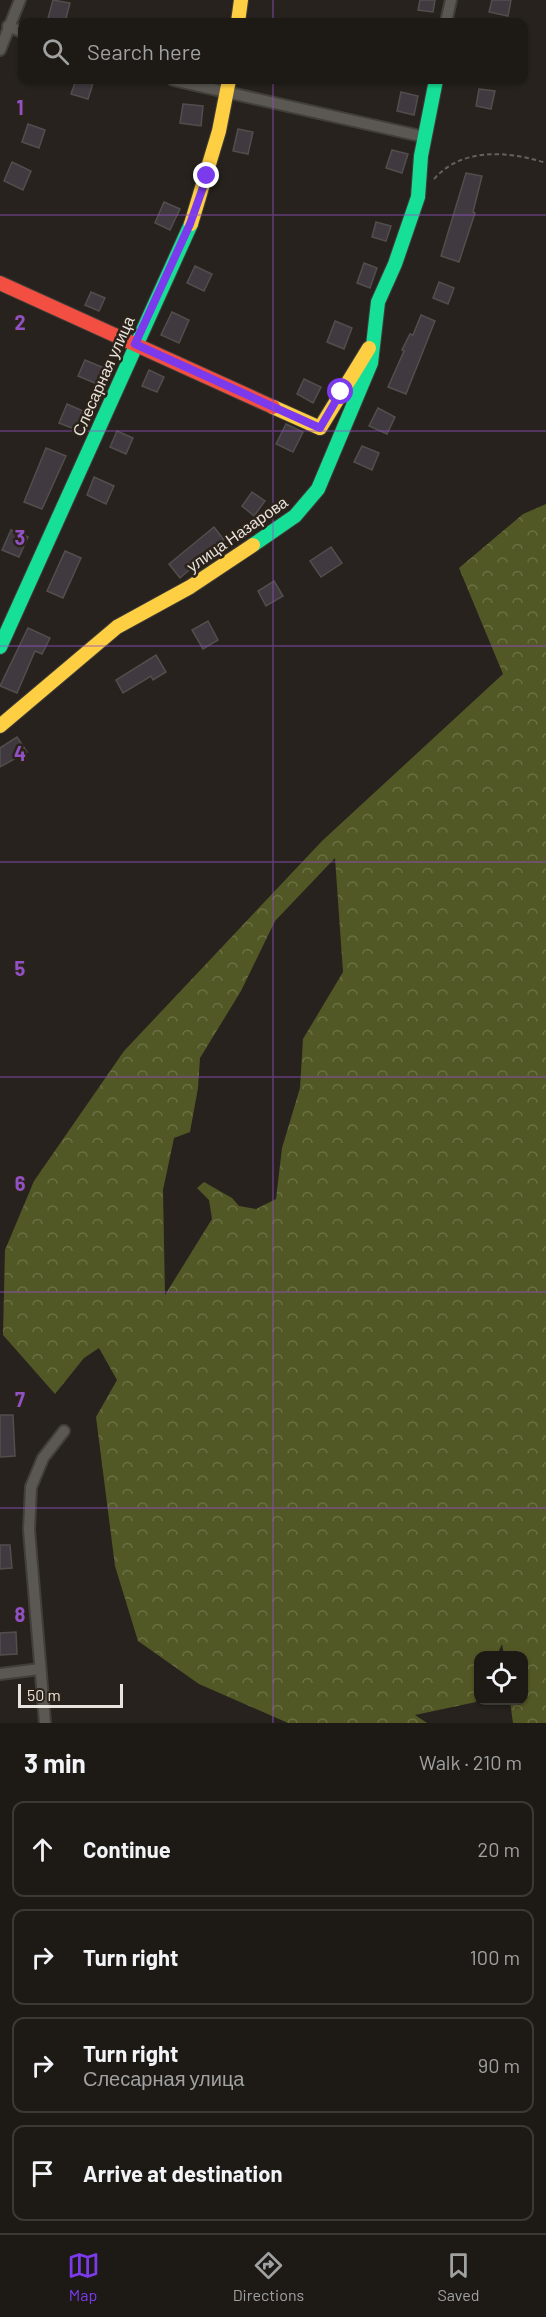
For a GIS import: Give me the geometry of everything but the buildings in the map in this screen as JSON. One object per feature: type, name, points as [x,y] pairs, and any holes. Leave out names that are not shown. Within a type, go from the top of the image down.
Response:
[{"type":"street","points":[[0,50],[8,26],[21,0]]},
{"type":"street","points":[[239,18],[241,0]]},
{"type":"street","points":[[447,18],[451,0]]},
{"type":"street","points":[[8,26],[18,30]]},
{"type":"street","points":[[204,84],[228,87],[424,137]]},
{"type":"street","name":"улица Назарова","points":[[0,726],[117,627],[190,587],[295,516],[318,489],[371,363],[378,302],[395,264],[418,197],[424,137],[434,84]]},
{"type":"street","name":"Слесарная улица","points":[[0,647],[190,224],[207,176],[228,87]]},
{"type":"street","points":[[0,283],[320,428],[372,344]]},
{"type":"street","points":[[45,1723],[29,1530],[31,1487],[43,1458],[64,1431]]},
{"type":"street","points":[[0,1674],[39,1669]]},
{"type":"path","points":[[418,197],[438,174],[471,156],[521,155],[546,163]]},
{"type":"green space","points":[[546,504],[546,1723],[513,1723],[511,1705],[528,1705],[528,1651],[503,1651],[502,1644],[499,1651],[474,1651],[474,1702],[415,1715],[427,1723],[288,1723],[199,1684],[138,1641],[115,1566],[96,1417],[117,1380],[99,1348],[84,1358],[55,1394],[3,1335],[5,1250],[34,1181],[124,1051],[322,841],[503,674],[459,568],[523,514]],"holes":[[[335,858],[343,972],[303,1039],[300,1088],[282,1148],[276,1199],[256,1209],[239,1206],[232,1198],[204,1182],[197,1188],[209,1200],[212,1219],[165,1295],[163,1190],[174,1138],[190,1132],[198,1088],[200,1058],[241,991],[275,921]]]},
{"type":"traffic: fast","points":[[253,545],[295,516],[318,489],[371,363],[378,302],[395,264],[418,197],[421,156],[435,84]]},
{"type":"traffic: fast","points":[[0,647],[191,224]]},
{"type":"traffic: slow","points":[[239,18],[241,0]]},
{"type":"traffic: slow","points":[[191,224],[219,131],[228,84]]},
{"type":"traffic: slow","points":[[273,407],[320,428],[369,348]]},
{"type":"traffic: slow","points":[[0,726],[117,627],[190,587],[253,545]]},
{"type":"traffic: jam","points":[[0,283],[273,407]]},
{"type":"route","points":[[207,176],[190,224],[135,344],[320,428],[341,392]]}]
